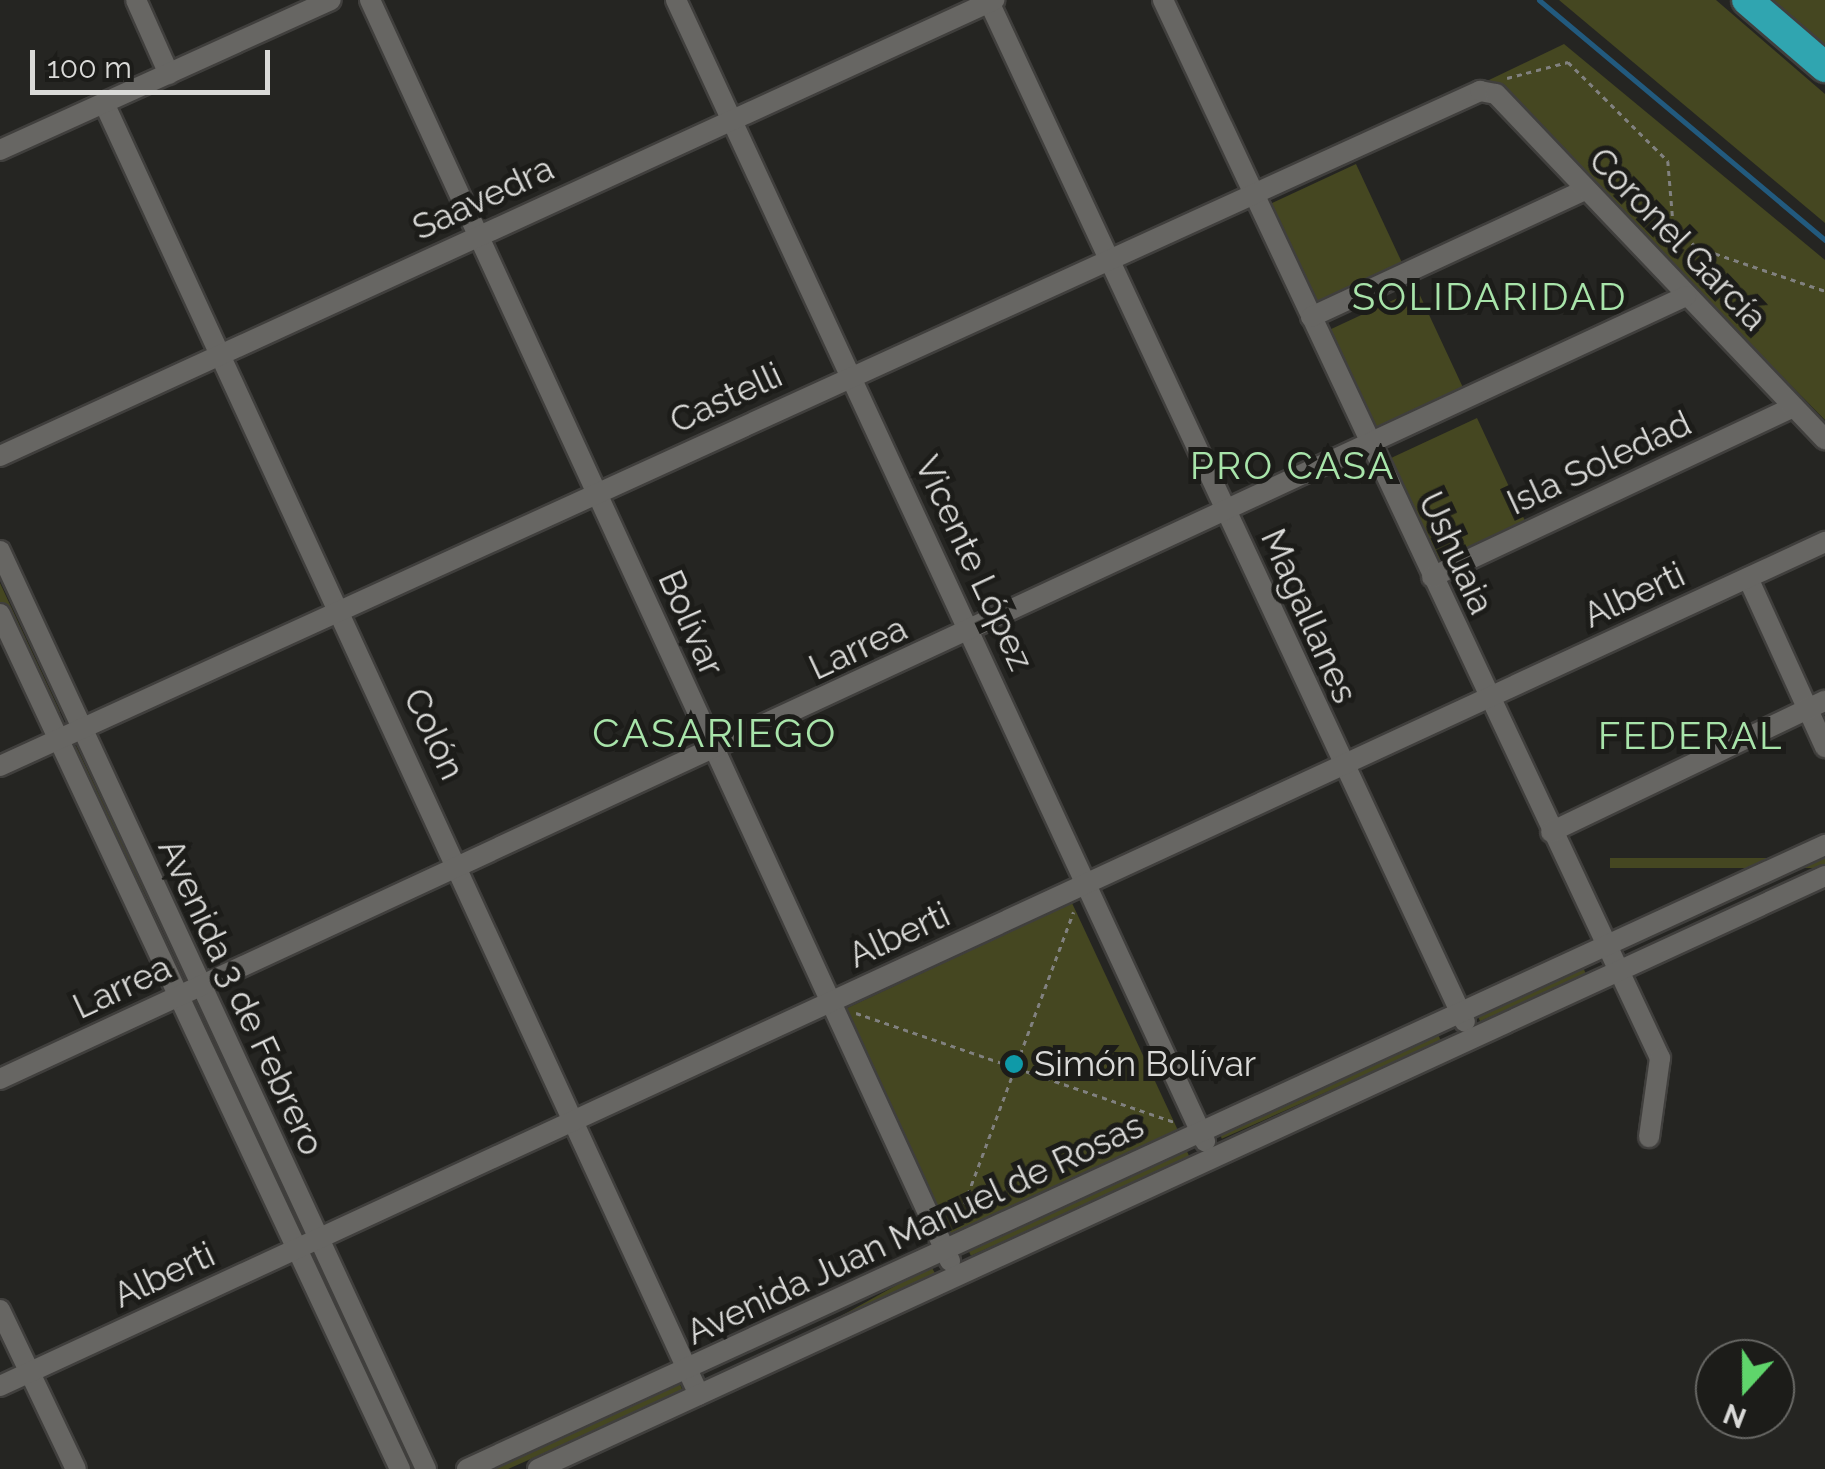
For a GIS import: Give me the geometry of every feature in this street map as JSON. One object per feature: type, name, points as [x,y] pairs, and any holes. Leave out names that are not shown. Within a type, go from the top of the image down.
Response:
[{"type":"highway","points":[[1746,0],[1825,66]]},
{"type":"street","points":[[136,0],[170,74]]},
{"type":"street","points":[[0,150],[331,0]]},
{"type":"street","name":"Bolívar","points":[[370,0],[954,1272]]},
{"type":"street","name":"Vicente López","points":[[676,0],[1210,1154]]},
{"type":"street","name":"Ushuaia","points":[[1162,0],[1664,1073],[1649,1137]]},
{"type":"street","name":"Saavedra","points":[[0,456],[992,2]]},
{"type":"street","name":"Magallanes","points":[[992,2],[1106,260],[1471,1035]]},
{"type":"street","name":"Castelli","points":[[0,766],[1480,91]]},
{"type":"street","name":"Coronel García","points":[[1480,91],[1496,94],[1825,440]]},
{"type":"street","name":"Colón","points":[[104,103],[577,1120],[698,1395]]},
{"type":"street","points":[[1311,317],[1585,190]]},
{"type":"street","name":"Larrea","points":[[0,1079],[1227,514],[1686,296]]},
{"type":"street","name":"Isla Soledad","points":[[1432,577],[1793,407]]},
{"type":"street","name":"Alberti","points":[[0,1386],[1825,542]]},
{"type":"street","name":"Avenida 3 de Febrero","points":[[0,551],[426,1469]]},
{"type":"street","points":[[1748,578],[1817,705],[1825,747]]},
{"type":"street","name":"Avenida 3 de Febrero","points":[[0,614],[400,1469]]},
{"type":"street","points":[[1551,832],[1817,705]]},
{"type":"street","name":"Avenida Juan Manuel de Rosas","points":[[467,1469],[690,1372],[1200,1130],[1825,845]]},
{"type":"street","name":"Avenida Juan Manuel de Rosas","points":[[538,1469],[1210,1154],[1825,876]]},
{"type":"street","points":[[0,1310],[76,1469]]},
{"type":"path","points":[[1480,91],[1568,62],[1668,161],[1673,220],[1696,247],[1825,291]]},
{"type":"path","points":[[946,1252],[1083,886]]},
{"type":"path","points":[[828,1004],[1200,1130]]},
{"type":"green space","points":[[1559,0],[1716,0],[1825,94],[1825,223]]},
{"type":"green space","points":[[1771,0],[1825,0],[1825,46]]},
{"type":"green space","points":[[1564,44],[1825,260],[1825,420],[1489,80]]},
{"type":"green space","points":[[1356,164],[1405,268],[1313,311],[1264,207]]},
{"type":"green space","points":[[1417,289],[1465,392],[1375,435],[1326,331]]},
{"type":"green space","points":[[1477,418],[1525,521],[1435,563],[1387,460]]},
{"type":"green space","points":[[0,583],[60,712],[51,716],[0,607]]},
{"type":"green space","points":[[76,746],[181,967],[73,747]]},
{"type":"green space","points":[[1610,858],[1825,858],[1825,868],[1610,868]]},
{"type":"green space","points":[[1072,903],[1178,1131],[952,1237],[845,1009]]},
{"type":"green space","points":[[1582,965],[1586,974],[1480,1021],[1476,1012]]},
{"type":"green space","points":[[198,1005],[298,1217],[294,1218]]},
{"type":"green space","points":[[1437,1032],[1441,1041],[1222,1139],[1218,1130]]},
{"type":"green space","points":[[1186,1149],[1190,1158],[971,1256],[967,1247]]},
{"type":"green space","points":[[319,1262],[420,1469],[410,1469]]},
{"type":"green space","points":[[931,1266],[936,1275],[726,1391],[721,1382]]},
{"type":"green space","points":[[679,1382],[683,1391],[508,1469],[488,1467]]},
{"type":"waterway","points":[[1539,0],[1825,240]]},
{"type":"place","name":"Simón Bolívar","points":[[1014,1064]]},
{"type":"district","name":"SOLIDARIDAD","points":[[1490,297]]},
{"type":"district","name":"PRO CASA","points":[[1293,466]]},
{"type":"district","name":"CASARIEGO","points":[[715,733]]},
{"type":"district","name":"FEDERAL","points":[[1691,736]]}]
